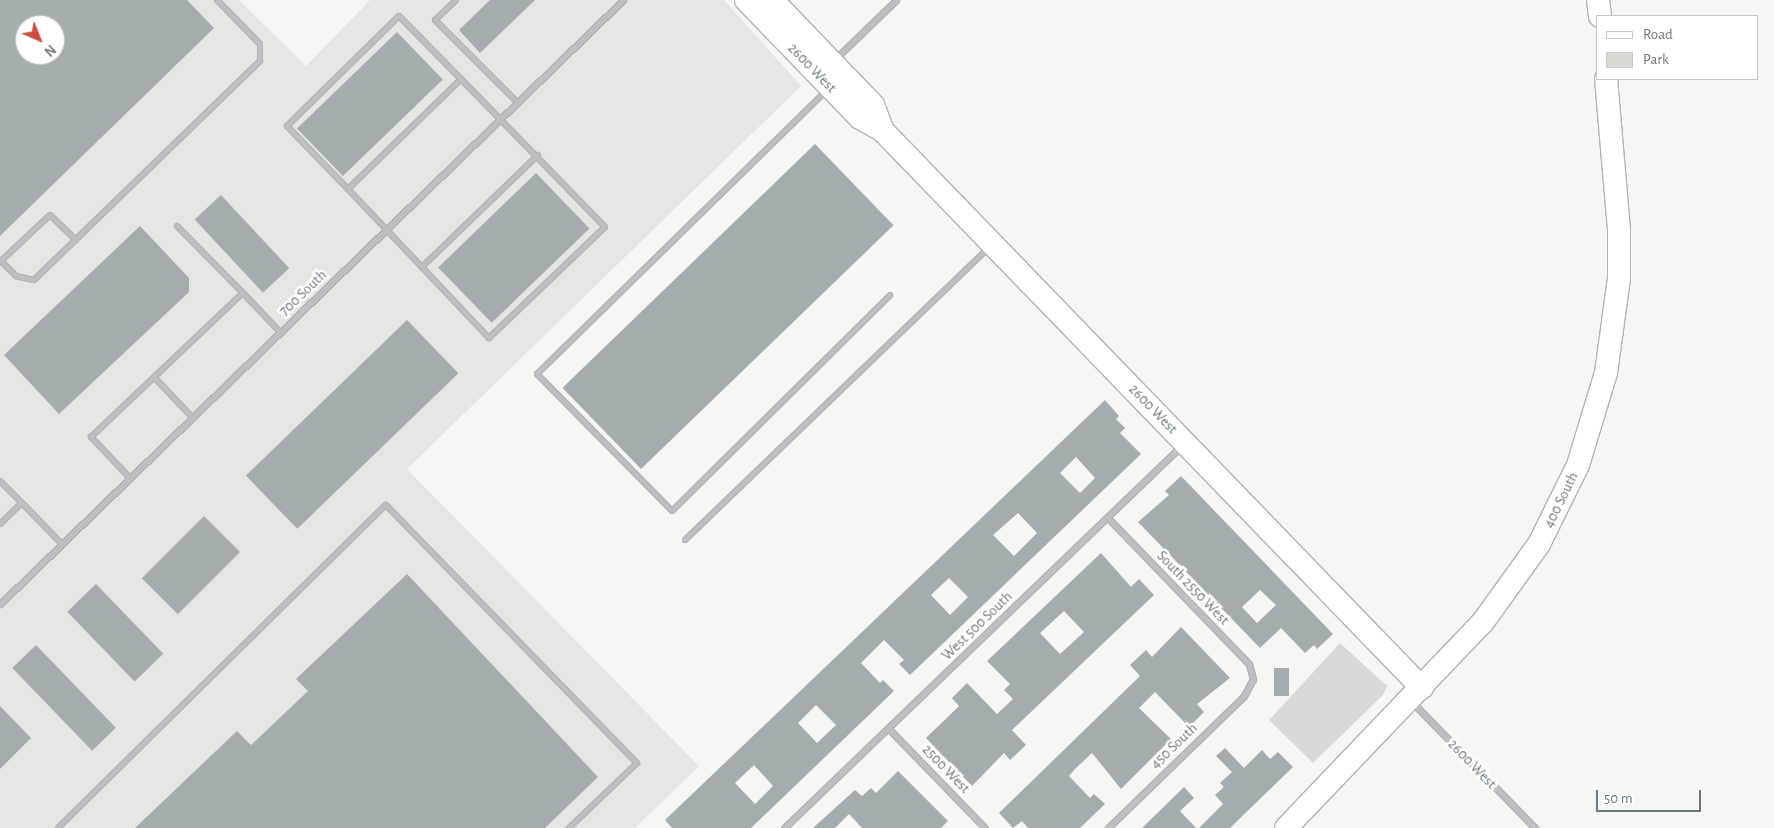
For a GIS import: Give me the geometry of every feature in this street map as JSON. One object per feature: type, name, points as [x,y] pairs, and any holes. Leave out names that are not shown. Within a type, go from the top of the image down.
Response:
[{"type":"street","name":"700 South","points":[[0,604],[623,0]]},
{"type":"street","name":"2600 West","points":[[746,0],[860,118],[883,131],[1185,442],[1416,694],[1535,828]]},
{"type":"street","name":"2600 West","points":[[772,0],[873,105],[883,131]]},
{"type":"street","points":[[832,62],[896,0]]},
{"type":"street","points":[[1598,0],[1600,15]]},
{"type":"street","name":"400 South","points":[[1286,828],[1483,622],[1539,544],[1565,494],[1594,420],[1608,364],[1619,278],[1619,230],[1606,80]]},
{"type":"street","name":"West 500 South","points":[[784,828],[1185,442]]},
{"type":"street","name":"South 2550 West","points":[[1108,518],[1249,664],[1253,679]]},
{"type":"street","name":"450 South","points":[[1108,828],[1244,696],[1253,679]]},
{"type":"street","name":"2500 West","points":[[888,728],[985,828]]},
{"type":"lane","points":[[76,240],[50,215],[0,260],[16,276],[34,280],[76,240],[260,61],[260,44],[218,0]]},
{"type":"lane","points":[[456,0],[435,20],[517,102]]},
{"type":"lane","points":[[399,16],[500,119],[538,155],[605,227],[489,338],[287,126],[399,16]]},
{"type":"lane","points":[[348,189],[461,79]]},
{"type":"lane","points":[[830,87],[537,374],[672,511],[890,295]]},
{"type":"lane","points":[[422,267],[538,155]]},
{"type":"lane","points":[[177,226],[280,332]]},
{"type":"lane","points":[[686,540],[992,244]]},
{"type":"lane","points":[[130,478],[91,438],[243,293]]},
{"type":"lane","points":[[154,377],[192,418]]},
{"type":"lane","points":[[0,481],[62,544]]},
{"type":"lane","points":[[0,524],[22,503]]},
{"type":"lane","points":[[58,828],[386,505],[637,763],[569,828]]},
{"type":"shaded area","points":[[0,0],[239,0],[306,66],[370,0],[724,0],[801,86],[407,469],[699,766],[635,828],[0,828]]},
{"type":"green space","points":[[1340,643],[1387,686],[1383,695],[1313,763],[1269,720]]},
{"type":"building","points":[[0,0],[187,0],[214,28],[0,236]]},
{"type":"building","points":[[490,0],[535,0],[480,53],[459,30]]},
{"type":"building","points":[[397,32],[443,79],[343,176],[297,129]]},
{"type":"building","points":[[815,144],[893,225],[641,469],[563,388]]},
{"type":"building","points":[[536,173],[589,228],[492,323],[438,267]]},
{"type":"building","points":[[221,195],[289,268],[263,293],[195,220]]},
{"type":"building","points":[[140,226],[189,278],[189,292],[59,414],[4,355]]},
{"type":"building","points":[[407,320],[458,373],[297,529],[246,476]]},
{"type":"building","points":[[1105,400],[1119,416],[1116,419],[1125,428],[1120,433],[1141,454],[910,675],[899,664],[904,660],[884,640],[861,663],[880,683],[883,680],[894,691],[751,828],[672,828],[665,820]],"holes":[[[1076,457],[1095,478],[1080,493],[1060,473]],[[1018,513],[1037,533],[1014,556],[993,535]],[[949,578],[968,597],[950,615],[931,595]],[[816,705],[836,725],[817,743],[798,723]],[[754,765],[773,786],[755,804],[735,783]]]},
{"type":"building","points":[[1181,476],[1333,634],[1317,649],[1314,645],[1305,653],[1281,628],[1260,648],[1138,522],[1169,495],[1165,491]],"holes":[[[1260,590],[1276,605],[1257,623],[1242,607]]]},
{"type":"building","points":[[204,516],[240,552],[178,614],[142,578]]},
{"type":"building","points":[[1101,553],[1131,587],[1139,579],[1154,595],[1012,730],[1026,745],[1010,760],[1004,753],[972,786],[926,738],[959,706],[952,698],[967,683],[997,714],[1013,699],[1004,690],[1010,684],[987,661]],"holes":[[[1064,611],[1084,632],[1060,654],[1040,633]]]},
{"type":"building","points":[[407,574],[598,777],[545,828],[135,828],[237,731],[251,745],[308,691],[296,679]]},
{"type":"building","points":[[96,584],[163,654],[135,682],[67,612]]},
{"type":"building","points":[[1181,627],[1230,678],[1197,704],[1204,712],[1189,727],[1155,692],[1139,708],[1171,739],[1121,789],[1092,753],[1069,776],[1090,798],[1094,794],[1105,804],[1080,828],[1028,828],[1022,821],[1013,828],[999,813],[1140,676],[1130,665],[1146,650],[1152,657]]},
{"type":"building","points":[[36,645],[116,728],[92,751],[12,668]]},
{"type":"building","points":[[1274,668],[1289,668],[1289,696],[1274,696]]},
{"type":"building","points":[[0,706],[31,738],[0,769]]},
{"type":"building","points":[[1225,748],[1244,768],[1262,750],[1270,759],[1278,752],[1293,767],[1230,828],[1199,828],[1223,804],[1215,795],[1224,787],[1220,783],[1232,772],[1216,756]]},
{"type":"building","points":[[898,771],[948,821],[941,828],[862,828],[849,814],[835,828],[813,828],[855,790],[862,796],[871,788],[876,793]]},
{"type":"building","points":[[1184,787],[1194,798],[1180,811],[1196,828],[1142,828]]}]
